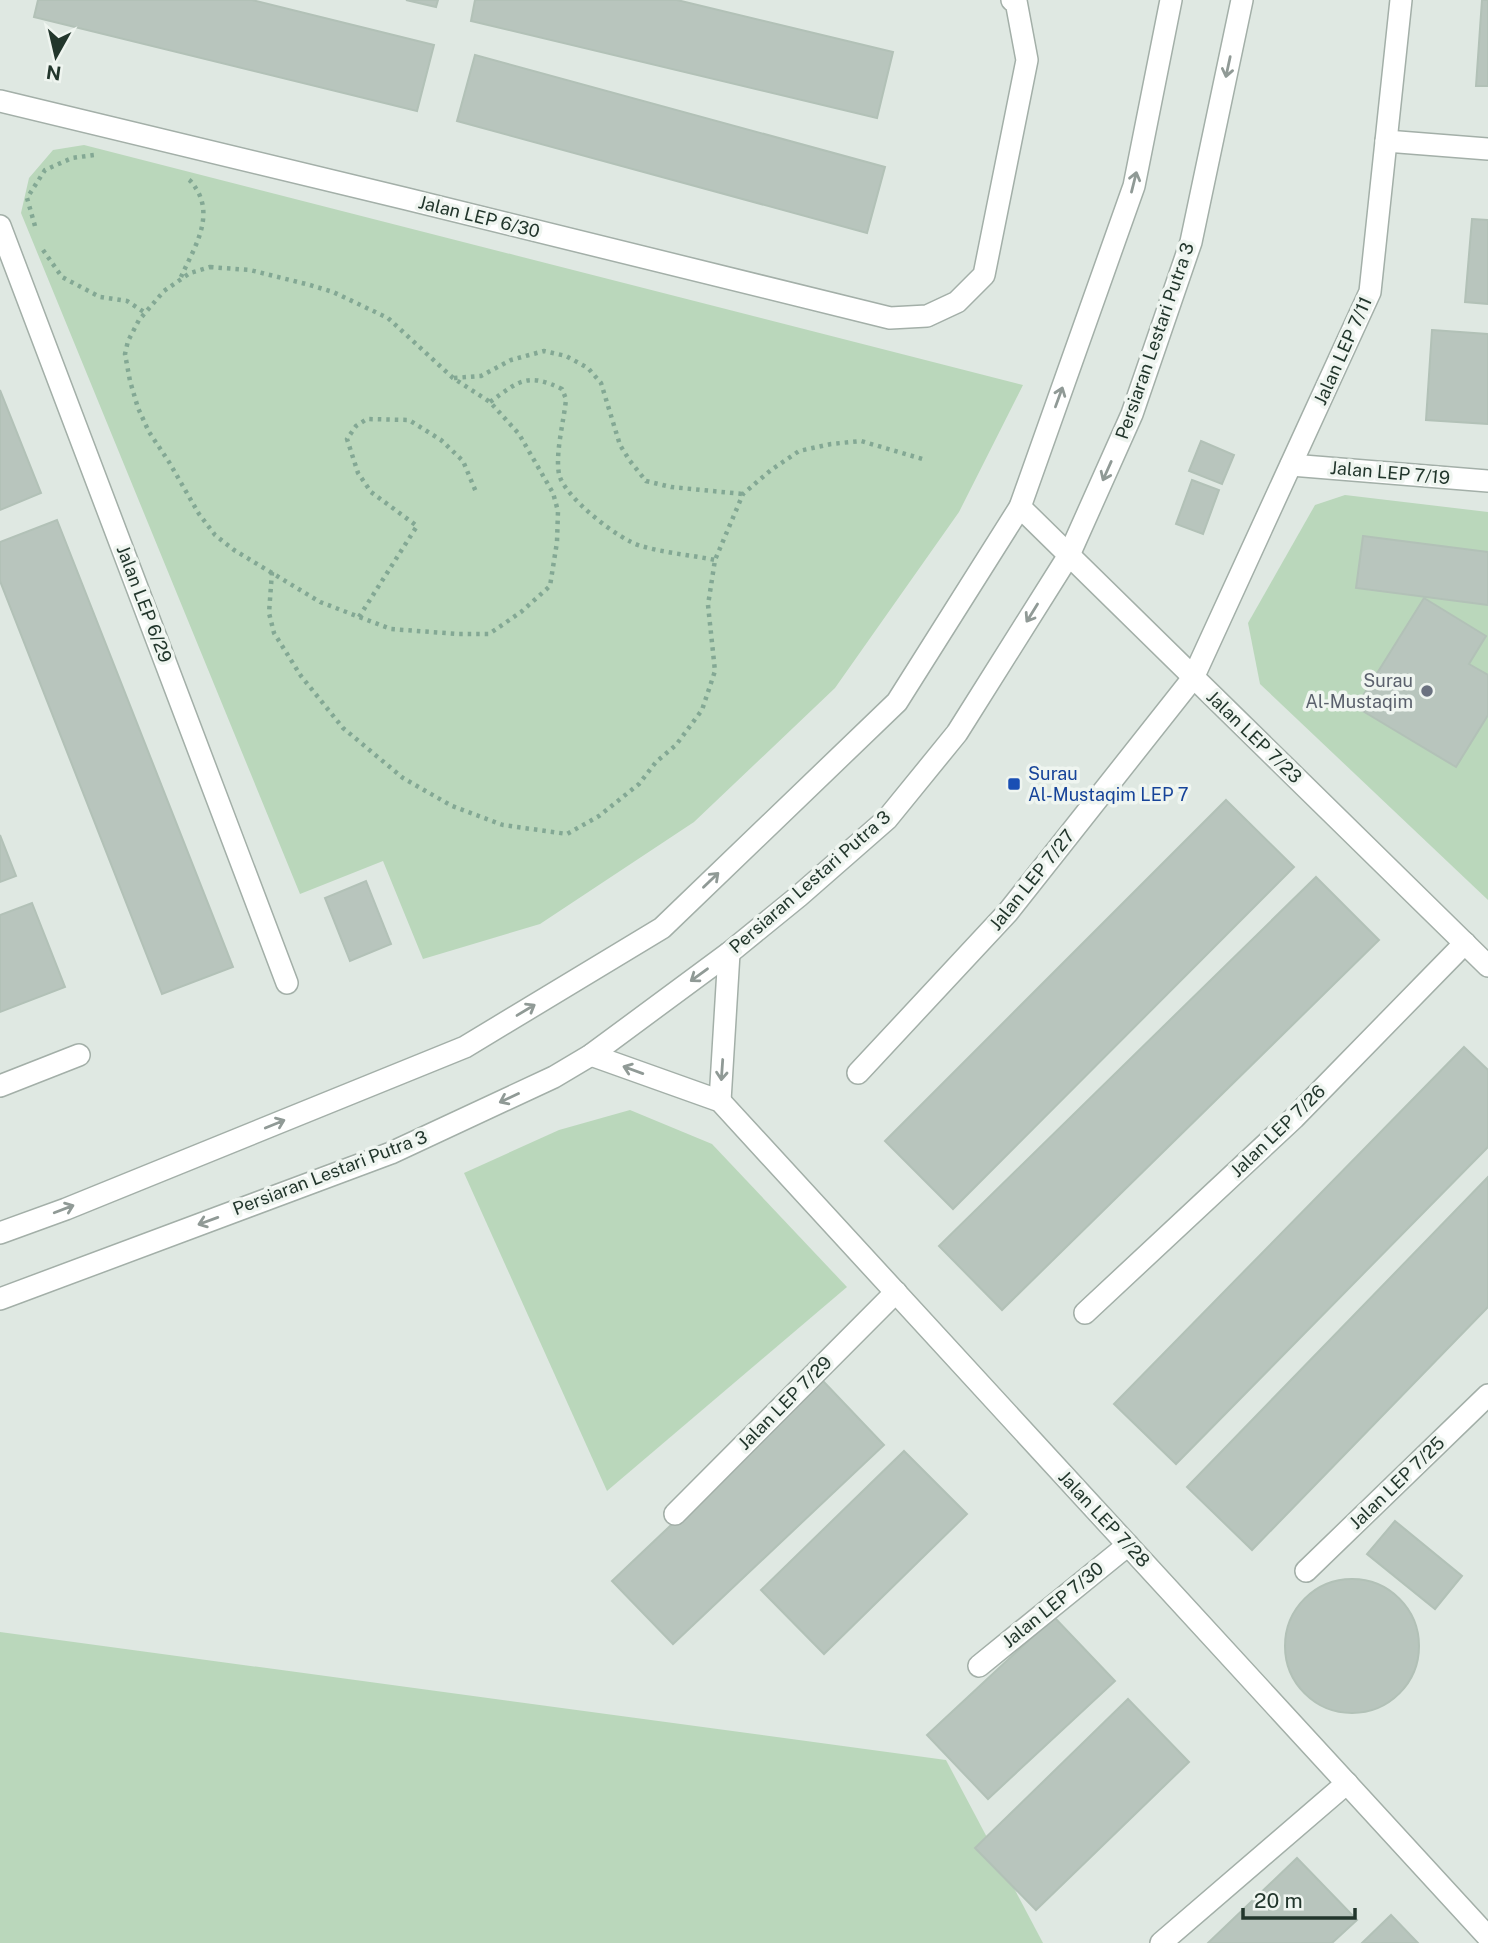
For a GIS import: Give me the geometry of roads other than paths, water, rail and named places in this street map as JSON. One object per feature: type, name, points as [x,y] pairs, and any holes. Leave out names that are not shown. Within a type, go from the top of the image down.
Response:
[{"type":"street","points":[[0,1233],[66,1209],[465,1047],[662,928],[897,702],[1020,507],[1134,186],[1171,0]]},
{"type":"street","name":"Persiaran Lestari Putra 3","points":[[0,1299],[391,1153],[554,1077],[591,1055],[729,953],[887,819],[957,733],[1069,555],[1132,414],[1191,242],[1242,0]]},
{"type":"street","name":"Jalan LEP 7/11","points":[[1193,678],[1370,292],[1401,0]]},
{"type":"street","name":"Jalan LEP 6/30","points":[[0,101],[890,318],[928,316],[957,302],[985,275],[1027,60],[1014,1]]},
{"type":"street","points":[[1386,141],[1488,149]]},
{"type":"street","name":"Jalan LEP 6/29","points":[[0,226],[287,983]]},
{"type":"street","name":"Jalan LEP 7/19","points":[[1291,465],[1488,481]]},
{"type":"street","name":"Jalan LEP 7/23","points":[[1020,507],[1488,966]]},
{"type":"street","name":"Jalan LEP 7/27","points":[[858,1073],[1008,912],[1193,678]]},
{"type":"street","name":"Jalan LEP 7/26","points":[[1085,1313],[1294,1118],[1465,943]]},
{"type":"street","points":[[591,1055],[720,1101],[729,953]]},
{"type":"street","points":[[0,1086],[79,1055]]},
{"type":"street","name":"Jalan LEP 7/28","points":[[720,1101],[1488,1937]]},
{"type":"street","name":"Jalan LEP 7/29","points":[[675,1514],[896,1292]]},
{"type":"street","name":"Jalan LEP 7/25","points":[[1306,1571],[1488,1395]]},
{"type":"street","name":"Jalan LEP 7/30","points":[[979,1666],[1128,1545]]},
{"type":"street","points":[[1161,1943],[1347,1783]]},
{"type":"place","name":"Surau Al-Mustaqim","points":[[1427,691]]},
{"type":"place","name":"Surau Al-Mustaqim LEP 7","points":[[1014,784]]}]
